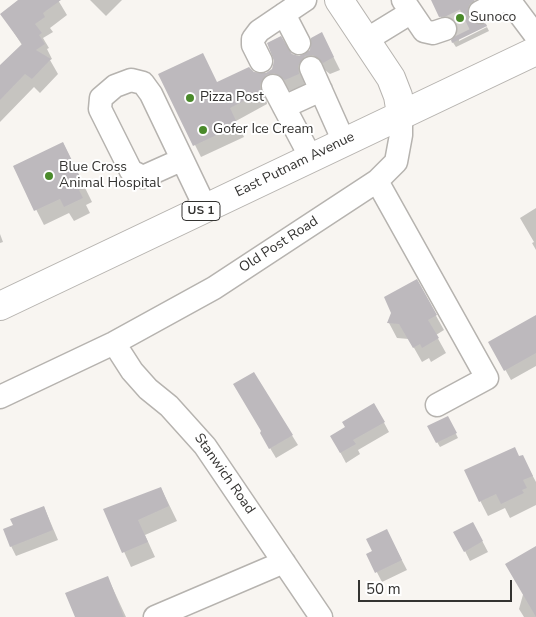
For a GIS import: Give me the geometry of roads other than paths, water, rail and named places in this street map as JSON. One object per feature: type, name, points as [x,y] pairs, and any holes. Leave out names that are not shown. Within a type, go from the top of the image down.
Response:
[{"type":"main road","points":[[339,0],[391,78],[398,96],[401,114]]},
{"type":"main road","name":"East Putnam Avenue","points":[[0,306],[536,51]]},
{"type":"street","points":[[261,61],[253,45],[253,39],[259,32],[305,0]]},
{"type":"street","points":[[480,12],[504,0]]},
{"type":"street","points":[[510,0],[536,36]]},
{"type":"street","points":[[366,40],[406,6],[424,31],[433,33],[445,29]]},
{"type":"street","points":[[284,14],[299,43]]},
{"type":"street","points":[[311,68],[344,142]]},
{"type":"street","points":[[273,86],[311,158]]},
{"type":"street","points":[[284,107],[321,90]]},
{"type":"street","name":"Old Post Road","points":[[0,397],[114,343],[214,288],[377,181],[396,162],[402,135],[401,114]]},
{"type":"street","points":[[181,160],[206,208]]},
{"type":"street","points":[[377,181],[487,378],[437,405]]},
{"type":"street","name":"Stanwich Road","points":[[114,343],[137,377],[148,389],[169,406],[205,446],[321,617]]},
{"type":"street","points":[[155,617],[284,562]]},
{"type":"tunnel","points":[[445,29],[480,12]]},
{"type":"place","name":"Sunoco","points":[[460,18]]},
{"type":"place","name":"Pizza Post","points":[[190,98]]},
{"type":"place","name":"Gofer Ice Cream","points":[[203,130]]},
{"type":"place","name":"Blue Cross Animal Hospital","points":[[49,176]]}]
